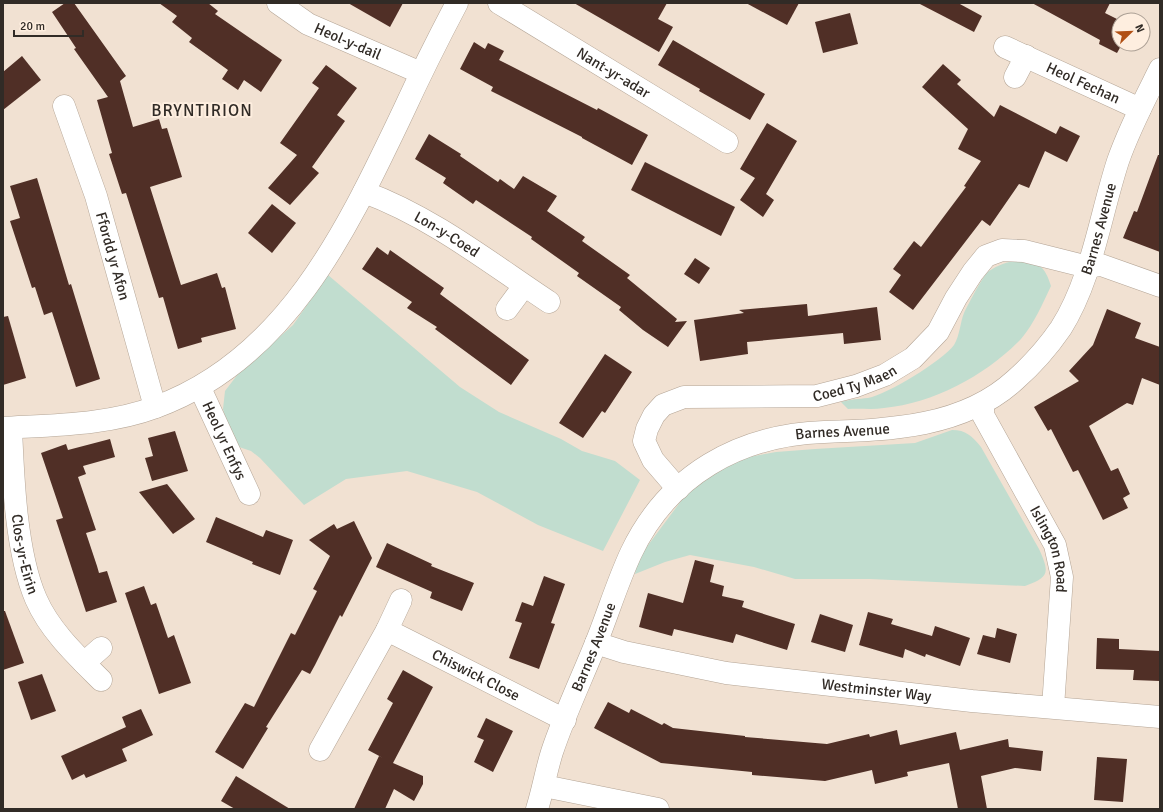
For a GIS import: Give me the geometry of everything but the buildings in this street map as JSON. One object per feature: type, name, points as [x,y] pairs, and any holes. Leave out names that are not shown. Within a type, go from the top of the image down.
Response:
[{"type":"street","name":"Heol-y-dail","points":[[278,3],[308,24],[421,73]]},
{"type":"street","points":[[7,428],[105,420],[156,407],[200,388],[242,358],[277,324],[311,281],[341,235],[364,192],[421,73],[457,3]]},
{"type":"street","name":"Nant-yr-adar","points":[[500,3],[727,142]]},
{"type":"street","name":"Heol Fechan","points":[[1005,47],[1140,109]]},
{"type":"street","points":[[1015,77],[1026,56]]},
{"type":"street","name":"Barnes Avenue","points":[[537,809],[552,752],[632,553],[654,515],[678,489],[711,462],[736,449],[774,437],[806,433],[856,431],[920,425],[983,404],[1014,382],[1039,357],[1061,327],[1088,267],[1119,160],[1140,109],[1160,69]]},
{"type":"street","name":"Ffordd yr Afon","points":[[64,106],[96,196],[156,407]]},
{"type":"street","name":"Lon-y-Coed","points":[[364,192],[385,199],[428,221],[549,302]]},
{"type":"street","name":"Coed Ty Maen","points":[[678,489],[652,460],[644,441],[647,429],[663,405],[684,397],[817,396],[856,386],[885,376],[913,358],[938,332],[956,298],[973,272],[986,256],[1002,250],[1024,251],[1088,267]]},
{"type":"street","points":[[1088,267],[1101,266],[1160,286]]},
{"type":"street","points":[[507,310],[524,286]]},
{"type":"street","name":"Heol yr Enfys","points":[[200,388],[249,494]]},
{"type":"street","name":"Islington Road","points":[[983,404],[984,415],[1055,545],[1062,577],[1052,707]]},
{"type":"street","name":"Clos-yr-Eirin","points":[[7,428],[23,557],[36,600],[61,638],[101,680]]},
{"type":"street","points":[[320,750],[387,630],[402,600]]},
{"type":"street","name":"Chiswick Close","points":[[387,630],[565,720]]},
{"type":"street","name":"Westminster Way","points":[[596,643],[624,652],[726,673],[972,701],[1160,717]]},
{"type":"street","points":[[84,663],[101,648]]},
{"type":"street","points":[[543,789],[549,787],[658,809]]},
{"type":"green space","points":[[1018,260],[1036,263],[1040,266],[1049,279],[1051,286],[1038,313],[1026,333],[1007,352],[976,375],[941,393],[922,400],[880,409],[848,409],[841,402],[868,398],[901,384],[927,368],[948,352],[958,337],[964,313],[986,274],[999,265]]},
{"type":"green space","points":[[328,275],[460,387],[499,412],[561,439],[582,451],[615,461],[640,480],[603,551],[538,525],[477,492],[407,471],[346,479],[304,505],[260,458],[251,451],[239,447],[231,439],[223,409],[225,391],[238,374],[293,325]]},
{"type":"green space","points":[[952,430],[965,432],[981,447],[1043,557],[1046,569],[1043,577],[1039,580],[1025,586],[870,579],[795,579],[754,567],[690,555],[665,562],[635,574],[637,560],[684,497],[711,475],[743,458],[776,452],[915,443]]},
{"type":"district","name":"BRYNTIRION","points":[[202,110]]}]
